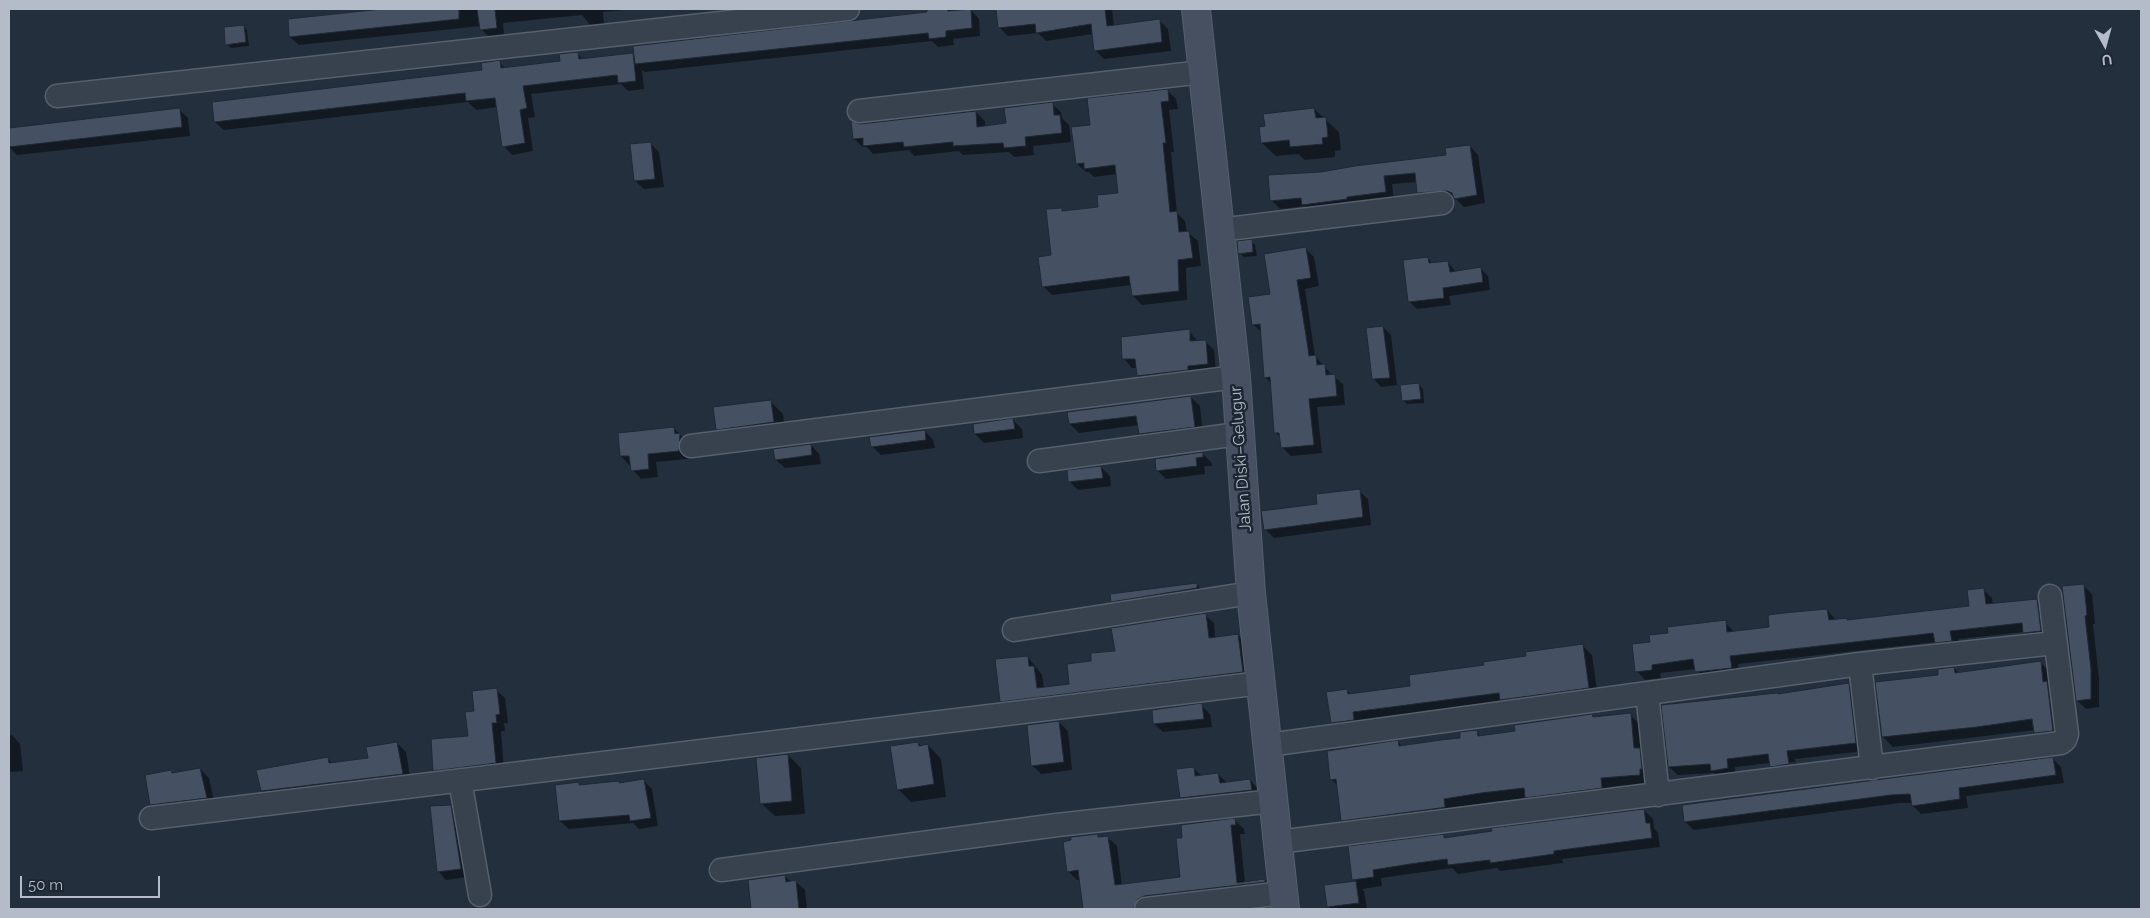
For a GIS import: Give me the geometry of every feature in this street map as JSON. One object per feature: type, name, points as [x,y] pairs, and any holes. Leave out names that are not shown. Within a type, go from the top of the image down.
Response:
[{"type":"main road","name":"Jalan Diski–Gelugur","points":[[1196,9],[1236,377],[1238,434],[1251,593],[1284,901]]},
{"type":"street","points":[[57,96],[848,9]]},
{"type":"street","points":[[859,111],[1203,72]]},
{"type":"street","points":[[1219,230],[1442,203]]},
{"type":"street","points":[[691,446],[1236,377]]},
{"type":"street","points":[[1039,461],[1238,434]]},
{"type":"street","points":[[1014,630],[1251,593]]},
{"type":"street","points":[[1278,842],[2062,743],[2066,740],[2067,734],[2050,596]]},
{"type":"street","points":[[1268,745],[1860,664],[2055,642]]},
{"type":"street","points":[[1860,664],[1872,768]]},
{"type":"street","points":[[151,818],[1261,683]]},
{"type":"street","points":[[1647,693],[1658,795]]},
{"type":"street","points":[[460,780],[480,894]]},
{"type":"street","points":[[720,870],[1057,825],[1274,801]]},
{"type":"street","points":[[1146,909],[1284,901]]},
{"type":"building","points":[[382,9],[459,9],[459,19],[289,37],[288,19]]},
{"type":"building","points":[[477,9],[495,9],[497,28],[480,30]]},
{"type":"building","points":[[927,9],[947,9],[948,11],[971,9],[972,28],[946,31],[946,37],[929,39],[928,33],[635,64],[633,46],[927,12]]},
{"type":"building","points":[[996,9],[1105,9],[1107,26],[1160,19],[1162,42],[1094,51],[1091,24],[1036,33],[1035,24],[998,28]]},
{"type":"building","points":[[244,25],[246,42],[225,45],[224,27]]},
{"type":"building","points":[[578,52],[579,59],[633,53],[636,81],[618,83],[617,75],[523,86],[527,108],[520,110],[525,143],[502,147],[495,98],[466,101],[465,93],[214,122],[212,102],[482,70],[481,63],[500,60],[501,68],[560,61],[559,54]]},
{"type":"building","points":[[1168,89],[1169,101],[1161,102],[1166,143],[1163,143],[1170,212],[1177,211],[1179,232],[1189,231],[1193,258],[1178,260],[1179,291],[1132,296],[1129,276],[1042,287],[1038,257],[1051,255],[1046,209],[1062,208],[1062,211],[1098,207],[1097,195],[1118,193],[1115,165],[1084,169],[1084,163],[1076,164],[1071,127],[1090,125],[1087,98]]},
{"type":"building","points":[[1053,102],[1054,115],[1060,115],[1062,133],[1025,137],[1026,146],[1004,148],[1003,143],[953,146],[953,142],[904,147],[903,142],[863,146],[863,138],[853,139],[851,121],[860,124],[976,111],[977,127],[1006,123],[1004,108]]},
{"type":"building","points":[[180,108],[182,127],[9,147],[9,128]]},
{"type":"building","points":[[1314,108],[1316,118],[1326,117],[1328,137],[1322,138],[1323,144],[1290,147],[1289,140],[1261,143],[1259,127],[1265,126],[1263,114]]},
{"type":"building","points":[[651,142],[655,179],[634,181],[630,144]]},
{"type":"building","points":[[1470,145],[1477,195],[1454,199],[1452,193],[1447,191],[1417,193],[1415,173],[1384,176],[1386,192],[1302,205],[1301,198],[1270,201],[1268,175],[1321,172],[1446,155],[1445,148]]},
{"type":"building","points":[[1252,239],[1253,252],[1238,254],[1237,241]]},
{"type":"building","points":[[1306,247],[1311,278],[1297,280],[1309,356],[1316,355],[1317,365],[1325,364],[1326,375],[1335,374],[1337,396],[1309,399],[1314,445],[1281,448],[1279,433],[1274,433],[1270,377],[1264,378],[1260,324],[1252,325],[1248,297],[1270,294],[1264,254]]},
{"type":"building","points":[[1428,257],[1429,263],[1448,261],[1450,272],[1481,267],[1483,282],[1443,288],[1444,298],[1408,302],[1403,260]]},
{"type":"building","points":[[1383,326],[1390,378],[1372,379],[1366,328]]},
{"type":"building","points":[[1190,329],[1190,341],[1206,340],[1208,364],[1188,366],[1188,370],[1137,376],[1135,359],[1122,359],[1121,337]]},
{"type":"building","points":[[1419,383],[1421,399],[1402,401],[1400,385]]},
{"type":"building","points":[[1191,396],[1195,427],[1139,434],[1136,416],[1069,424],[1067,412]]},
{"type":"building","points":[[771,400],[774,422],[716,430],[713,407]]},
{"type":"building","points":[[1013,418],[1015,429],[974,434],[973,424]]},
{"type":"building","points":[[674,427],[675,434],[680,433],[679,451],[648,454],[649,469],[631,471],[629,456],[620,456],[618,433]]},
{"type":"building","points":[[925,430],[926,440],[871,447],[869,437]]},
{"type":"building","points":[[811,444],[812,455],[775,460],[773,449]]},
{"type":"building","points":[[1203,452],[1203,457],[1196,458],[1197,466],[1156,471],[1155,459]]},
{"type":"building","points":[[1101,466],[1103,478],[1068,482],[1067,470]]},
{"type":"building","points":[[1360,489],[1363,517],[1264,530],[1261,511],[1317,504],[1316,494]]},
{"type":"building","points":[[1197,583],[1197,588],[1111,602],[1110,594]]},
{"type":"building","points":[[2084,584],[2087,615],[2085,616],[2091,669],[2091,699],[2076,701],[2062,586]]},
{"type":"building","points":[[1984,588],[1986,604],[2037,599],[2041,631],[2023,633],[2022,623],[1950,631],[1952,641],[1935,643],[1933,633],[1730,656],[1732,668],[1695,672],[1693,659],[1652,665],[1652,670],[1635,672],[1632,644],[1650,642],[1649,635],[1668,633],[1667,627],[1726,620],[1727,632],[1769,627],[1768,615],[1784,613],[1827,609],[1829,620],[1847,618],[1847,620],[1969,606],[1967,590]]},
{"type":"building","points":[[1206,613],[1209,638],[1238,634],[1243,672],[1000,702],[995,659],[1028,656],[1029,666],[1034,666],[1037,688],[1069,684],[1067,664],[1091,661],[1091,653],[1115,651],[1111,628]]},
{"type":"building","points":[[1583,644],[1589,688],[1500,700],[1499,693],[1353,712],[1354,720],[1331,723],[1326,692],[1347,689],[1348,694],[1410,686],[1409,675],[1484,665],[1483,662],[1526,656],[1525,652]]},
{"type":"building","points":[[2041,661],[2043,682],[2047,681],[2053,731],[2034,733],[2032,719],[1882,737],[1875,682],[1938,675],[1938,669],[1954,667],[1955,673]]},
{"type":"building","points":[[1849,683],[1856,743],[1787,751],[1789,764],[1770,767],[1768,754],[1727,759],[1728,768],[1711,771],[1710,764],[1668,767],[1661,705],[1778,694]]},
{"type":"building","points":[[497,688],[500,714],[496,715],[497,723],[492,723],[496,763],[433,771],[431,739],[468,736],[465,712],[474,711],[472,691]]},
{"type":"building","points":[[1202,703],[1204,719],[1153,724],[1152,710]]},
{"type":"building","points":[[1631,713],[1634,748],[1640,748],[1642,769],[1640,769],[1640,775],[1601,778],[1602,788],[1525,798],[1524,788],[1481,793],[1444,799],[1445,807],[1341,821],[1336,779],[1330,780],[1327,751],[1398,740],[1399,746],[1460,738],[1460,732],[1477,730],[1478,736],[1515,731],[1514,725],[1592,714],[1593,717]]},
{"type":"building","points":[[1059,721],[1064,762],[1031,766],[1027,725]]},
{"type":"building","points":[[397,742],[403,774],[261,791],[256,770],[328,757],[329,763],[368,758],[366,747]]},
{"type":"building","points":[[918,742],[919,746],[928,744],[934,784],[897,790],[890,746]]},
{"type":"building","points":[[788,754],[792,801],[760,804],[756,758]]},
{"type":"building","points":[[2053,757],[2056,775],[1959,788],[1960,799],[1912,806],[1910,794],[1891,795],[1684,822],[1682,805]]},
{"type":"building","points":[[1194,767],[1195,776],[1218,773],[1220,783],[1250,779],[1252,790],[1180,798],[1176,769]]},
{"type":"building","points":[[200,768],[207,798],[150,805],[145,775],[171,770],[172,773]]},
{"type":"building","points":[[644,779],[651,818],[630,821],[629,815],[559,821],[555,785],[579,782],[579,785],[619,781],[619,783]]},
{"type":"building","points":[[451,805],[461,869],[437,872],[430,806]]},
{"type":"building","points":[[1644,809],[1646,823],[1650,823],[1652,838],[1554,851],[1554,854],[1490,863],[1490,860],[1448,865],[1447,859],[1410,864],[1373,870],[1374,877],[1352,880],[1348,846],[1444,834],[1444,838],[1492,831],[1491,828]]},
{"type":"building","points":[[1235,818],[1236,825],[1231,825],[1237,883],[1265,879],[1265,882],[1144,896],[1138,899],[1133,909],[1083,909],[1078,870],[1067,872],[1063,842],[1071,840],[1071,837],[1098,834],[1098,837],[1108,836],[1115,885],[1180,877],[1176,838],[1182,838],[1181,825]]},
{"type":"building","points":[[785,875],[786,882],[796,880],[799,909],[751,909],[748,880]]},
{"type":"building","points":[[1356,881],[1359,903],[1327,907],[1324,885]]}]
